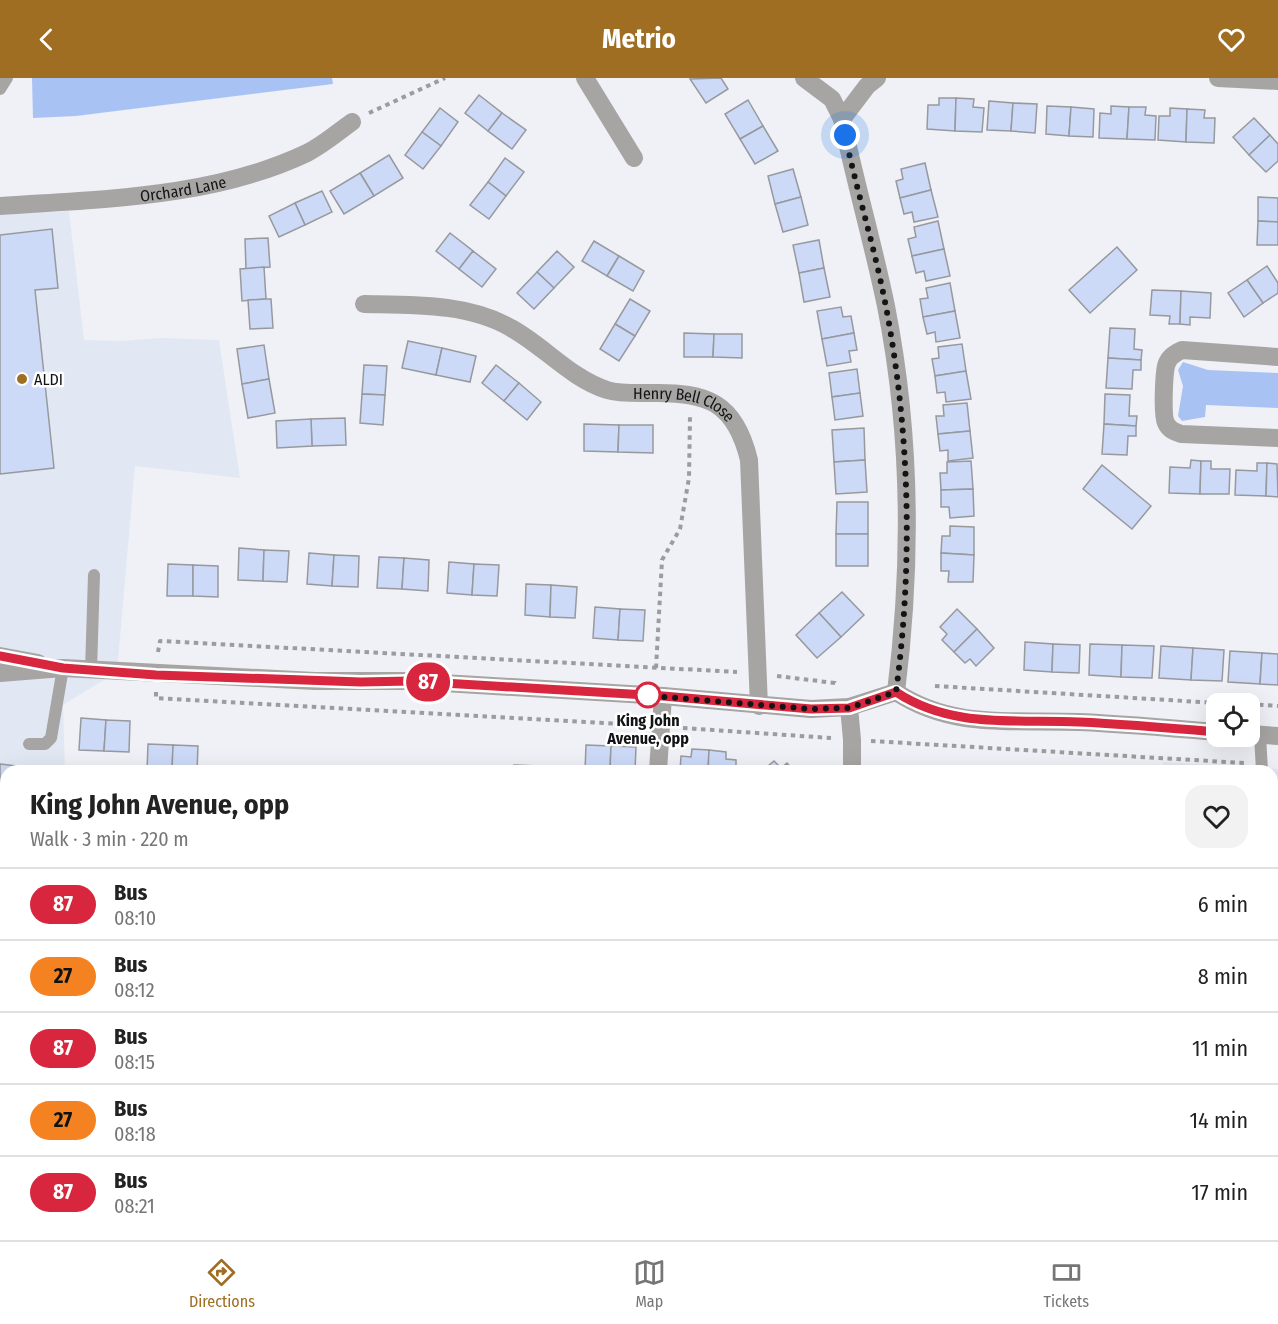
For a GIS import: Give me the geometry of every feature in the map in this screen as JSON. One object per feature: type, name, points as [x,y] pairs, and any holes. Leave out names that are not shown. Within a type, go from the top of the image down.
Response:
[{"type":"street","points":[[585,78],[634,158]]},
{"type":"street","points":[[804,78],[832,99],[842,119],[886,307],[905,453],[906,553],[901,652],[896,692]]},
{"type":"street","points":[[842,119],[867,86],[877,78]]},
{"type":"street","points":[[1218,78],[1278,81]]},
{"type":"street","name":"Orchard Lane","points":[[0,206],[131,197],[245,175],[308,153],[352,122]]},
{"type":"street","name":"Henry Bell Close","points":[[364,304],[452,309],[485,315],[512,328],[580,377],[608,390],[690,394],[710,400],[728,414],[742,434],[749,460],[759,706]]},
{"type":"street","points":[[1278,357],[1182,350],[1172,354],[1166,365],[1164,413],[1166,423],[1172,431],[1181,434],[1278,438]]},
{"type":"street","points":[[0,656],[63,668],[156,675],[361,682],[410,681],[663,696],[811,709],[849,708],[896,692]]},
{"type":"street","points":[[0,673],[63,668]]},
{"type":"street","points":[[896,692],[916,705],[948,716],[970,720],[1081,722],[1206,731]]},
{"type":"street","points":[[658,765],[663,696]]},
{"type":"street","points":[[849,708],[852,765]]},
{"type":"lane","points":[[0,89],[7,78]]},
{"type":"lane","points":[[91,670],[94,575]]},
{"type":"lane","points":[[29,744],[45,744],[51,738],[63,668]]},
{"type":"lane","points":[[1262,735],[1262,765]]},
{"type":"path","points":[[352,122],[388,102],[445,78]]},
{"type":"path","points":[[656,668],[662,560],[680,529],[689,478],[690,394]]},
{"type":"path","points":[[849,708],[835,683],[758,673],[160,641],[156,675],[156,698],[661,727],[1232,765]]},
{"type":"path","points":[[896,692],[934,686],[1206,702]]},
{"type":"path","points":[[1260,705],[1278,706]]},
{"type":"shaded area","points":[[32,78],[332,78],[333,84],[76,116],[33,118]]},
{"type":"shaded area","points":[[69,211],[84,340],[121,341],[161,338],[219,340],[240,478],[135,466],[117,672],[63,705],[65,765],[0,765],[0,214]]},
{"type":"shaded area","points":[[1183,362],[1208,370],[1278,373],[1278,408],[1206,405],[1205,417],[1182,421],[1178,416],[1183,386],[1178,370]]},
{"type":"shaded area","points":[[1163,762],[1212,765],[1163,765]]},
{"type":"building","points":[[721,78],[728,89],[706,103],[690,79]]},
{"type":"building","points":[[479,95],[502,113],[488,131],[465,113]]},
{"type":"building","points":[[939,98],[956,98],[955,131],[927,129],[928,105],[939,105]]},
{"type":"building","points":[[956,98],[974,99],[973,107],[984,108],[982,132],[955,131]]},
{"type":"building","points":[[748,100],[763,126],[740,139],[725,114]]},
{"type":"building","points":[[989,101],[1013,103],[1011,131],[987,130]]},
{"type":"building","points":[[1013,103],[1037,104],[1035,133],[1011,131]]},
{"type":"building","points":[[1047,106],[1071,107],[1069,136],[1046,134]]},
{"type":"building","points":[[1111,106],[1129,107],[1127,139],[1099,138],[1100,113],[1111,114]]},
{"type":"building","points":[[1071,107],[1094,109],[1093,137],[1069,136]]},
{"type":"building","points":[[1129,107],[1146,107],[1145,115],[1156,116],[1155,140],[1127,139]]},
{"type":"building","points":[[440,108],[458,122],[441,146],[422,132]]},
{"type":"building","points":[[1170,108],[1187,109],[1186,142],[1158,140],[1159,116],[1170,116]]},
{"type":"building","points":[[1187,109],[1205,110],[1204,118],[1215,118],[1214,143],[1186,142]]},
{"type":"building","points":[[502,113],[526,130],[512,149],[488,131]]},
{"type":"building","points":[[1254,118],[1270,135],[1249,155],[1233,137]]},
{"type":"building","points":[[763,126],[778,151],[755,164],[740,139]]},
{"type":"building","points":[[422,132],[441,146],[423,169],[405,155]]},
{"type":"building","points":[[1270,135],[1278,144],[1278,161],[1266,172],[1249,155]]},
{"type":"building","points":[[389,155],[403,178],[374,196],[360,173]]},
{"type":"building","points":[[505,158],[524,172],[506,196],[488,182]]},
{"type":"building","points":[[925,163],[931,190],[900,198],[896,181],[903,179],[901,169]]},
{"type":"building","points":[[793,169],[801,197],[775,204],[768,176]]},
{"type":"building","points":[[360,173],[374,196],[344,214],[330,191]]},
{"type":"building","points":[[488,182],[506,196],[489,219],[470,205]]},
{"type":"building","points":[[931,190],[938,217],[914,222],[912,212],[904,214],[900,198]]},
{"type":"building","points":[[322,191],[332,212],[305,225],[295,203]]},
{"type":"building","points":[[801,197],[808,225],[783,232],[775,204]]},
{"type":"building","points":[[1258,197],[1278,198],[1278,222],[1258,221]]},
{"type":"building","points":[[295,203],[305,225],[279,237],[269,216]]},
{"type":"building","points":[[938,221],[944,249],[912,256],[908,239],[916,237],[914,227]]},
{"type":"building","points":[[1258,221],[1278,222],[1278,245],[1257,245]]},
{"type":"building","name":"ALDI","points":[[52,229],[58,288],[35,290],[54,468],[0,474],[0,235]]},
{"type":"building","points":[[450,233],[473,251],[459,269],[436,251]]},
{"type":"building","points":[[268,238],[270,267],[246,269],[245,239]]},
{"type":"building","points":[[819,240],[824,268],[799,273],[793,245]]},
{"type":"building","points":[[594,241],[619,256],[607,276],[582,261]]},
{"type":"building","points":[[1117,247],[1137,270],[1090,313],[1069,290]]},
{"type":"building","points":[[944,249],[950,276],[926,281],[924,271],[916,273],[912,256]]},
{"type":"building","points":[[473,251],[496,269],[482,287],[459,269]]},
{"type":"building","points":[[557,251],[574,267],[554,288],[537,272]]},
{"type":"building","points":[[619,256],[644,271],[633,291],[607,276]]},
{"type":"building","points":[[1267,266],[1278,283],[1278,293],[1263,303],[1247,280]]},
{"type":"building","points":[[264,267],[266,299],[242,301],[240,269]]},
{"type":"building","points":[[824,268],[830,297],[804,302],[799,273]]},
{"type":"building","points":[[537,272],[554,288],[534,309],[517,293]]},
{"type":"building","points":[[1247,280],[1263,303],[1244,317],[1228,293]]},
{"type":"building","points":[[950,283],[955,311],[923,317],[920,299],[928,298],[926,288]]},
{"type":"building","points":[[1152,290],[1181,291],[1180,324],[1169,324],[1170,316],[1150,315]]},
{"type":"building","points":[[1181,291],[1211,293],[1210,318],[1190,317],[1190,325],[1180,324]]},
{"type":"building","points":[[271,299],[273,328],[250,329],[248,300]]},
{"type":"building","points":[[630,299],[650,311],[635,336],[615,324]]},
{"type":"building","points":[[841,307],[843,317],[851,316],[854,333],[822,339],[817,311]]},
{"type":"building","points":[[955,311],[960,338],[936,342],[935,332],[927,334],[923,317]]},
{"type":"building","points":[[615,324],[635,336],[619,361],[600,349]]},
{"type":"building","points":[[1110,328],[1135,329],[1134,349],[1142,350],[1141,360],[1108,358]]},
{"type":"building","points":[[684,333],[714,334],[713,357],[684,357]]},
{"type":"building","points":[[854,333],[857,350],[849,351],[851,362],[827,366],[822,339]]},
{"type":"building","points":[[714,334],[742,334],[742,358],[713,357]]},
{"type":"building","points":[[408,341],[442,348],[436,375],[402,368]]},
{"type":"building","points":[[962,344],[966,371],[935,376],[932,359],[939,358],[938,347]]},
{"type":"building","points":[[264,345],[269,379],[242,384],[237,349]]},
{"type":"building","points":[[442,348],[476,356],[470,382],[436,375]]},
{"type":"building","points":[[1108,358],[1141,360],[1141,370],[1133,370],[1132,389],[1106,388]]},
{"type":"building","points":[[364,365],[387,366],[385,395],[362,394]]},
{"type":"building","points":[[496,365],[519,383],[504,401],[482,383]]},
{"type":"building","points":[[857,369],[860,393],[832,397],[829,373]]},
{"type":"building","points":[[966,371],[971,399],[946,402],[945,392],[937,393],[935,376]]},
{"type":"building","points":[[269,379],[275,413],[248,418],[242,384]]},
{"type":"building","points":[[519,383],[541,402],[527,420],[504,401]]},
{"type":"building","points":[[860,393],[863,416],[835,420],[832,397]]},
{"type":"building","points":[[362,394],[385,395],[383,425],[360,423]]},
{"type":"building","points":[[1105,394],[1130,395],[1129,416],[1137,416],[1136,426],[1104,424]]},
{"type":"building","points":[[967,403],[970,431],[938,434],[936,416],[944,416],[943,405]]},
{"type":"building","points":[[345,418],[346,445],[312,446],[311,419]]},
{"type":"building","points":[[311,419],[312,446],[277,448],[276,421]]},
{"type":"building","points":[[584,424],[619,425],[618,452],[584,451]]},
{"type":"building","points":[[1104,424],[1136,426],[1136,436],[1128,436],[1127,455],[1102,454]]},
{"type":"building","points":[[619,425],[653,425],[653,453],[618,452]]},
{"type":"building","points":[[864,428],[865,460],[834,462],[832,430]]},
{"type":"building","points":[[970,431],[973,458],[948,461],[948,450],[940,451],[938,434]]},
{"type":"building","points":[[865,460],[867,492],[836,494],[834,462]]},
{"type":"building","points":[[1191,460],[1201,461],[1200,494],[1169,493],[1170,467],[1190,468]]},
{"type":"building","points":[[971,461],[973,489],[941,490],[940,473],[947,473],[947,462]]},
{"type":"building","points":[[1201,461],[1211,461],[1211,469],[1230,469],[1229,494],[1200,494]]},
{"type":"building","points":[[1257,463],[1267,463],[1266,496],[1235,495],[1236,470],[1257,471]]},
{"type":"building","points":[[1267,463],[1277,464],[1278,497],[1266,496]]},
{"type":"building","points":[[1102,465],[1151,506],[1132,529],[1083,489]]},
{"type":"building","points":[[973,489],[974,516],[950,518],[949,507],[941,507],[941,490]]},
{"type":"building","points":[[837,502],[868,502],[868,534],[836,534]]},
{"type":"building","points":[[950,526],[974,527],[974,555],[941,553],[942,536],[950,536]]},
{"type":"building","points":[[836,534],[868,534],[868,566],[836,566]]},
{"type":"building","points":[[239,548],[264,550],[263,581],[238,580]]},
{"type":"building","points":[[264,550],[289,551],[287,582],[263,581]]},
{"type":"building","points":[[309,553],[334,555],[332,586],[307,584]]},
{"type":"building","points":[[941,553],[974,555],[973,582],[948,582],[949,571],[941,571]]},
{"type":"building","points":[[334,555],[359,556],[358,587],[332,586]]},
{"type":"building","points":[[379,557],[404,558],[402,589],[377,588]]},
{"type":"building","points":[[404,558],[429,560],[428,591],[402,589]]},
{"type":"building","points":[[449,562],[474,564],[472,595],[447,593]]},
{"type":"building","points":[[168,564],[193,565],[193,596],[167,596]]},
{"type":"building","points":[[474,564],[499,565],[497,596],[472,595]]},
{"type":"building","points":[[193,565],[218,566],[218,597],[193,596]]},
{"type":"building","points":[[526,584],[551,585],[550,617],[525,615]]},
{"type":"building","points":[[551,585],[577,587],[575,618],[550,617]]},
{"type":"building","points":[[842,592],[864,615],[841,637],[819,613]]},
{"type":"building","points":[[595,607],[620,609],[618,640],[593,638]]},
{"type":"building","points":[[620,609],[645,610],[643,641],[618,640]]},
{"type":"building","points":[[957,609],[977,629],[954,652],[942,640],[947,634],[940,627]]},
{"type":"building","points":[[819,613],[841,637],[817,658],[796,635]]},
{"type":"building","points":[[977,629],[994,648],[976,666],[970,659],[965,663],[954,652]]},
{"type":"building","points":[[1025,642],[1053,644],[1052,672],[1024,670]]},
{"type":"building","points":[[1053,644],[1080,645],[1079,673],[1052,672]]},
{"type":"building","points":[[1090,644],[1122,645],[1121,677],[1089,675]]},
{"type":"building","points":[[1122,645],[1154,646],[1152,678],[1121,677]]},
{"type":"building","points":[[1161,646],[1193,648],[1191,680],[1159,678]]},
{"type":"building","points":[[1193,648],[1224,650],[1222,681],[1191,680]]},
{"type":"building","points":[[1230,651],[1262,653],[1260,684],[1228,682]]},
{"type":"building","points":[[1262,653],[1278,654],[1278,685],[1260,684]]},
{"type":"building","points":[[81,718],[106,720],[104,751],[79,750]]},
{"type":"building","points":[[106,720],[130,721],[129,752],[104,751]]},
{"type":"building","points":[[148,744],[173,745],[172,765],[147,765]]},
{"type":"building","points":[[173,745],[198,746],[197,765],[172,765]]},
{"type":"building","points":[[586,745],[611,746],[610,765],[585,765]]},
{"type":"building","points":[[611,746],[636,747],[635,765],[610,765]]},
{"type":"building","points":[[692,749],[709,750],[708,765],[680,765],[681,756],[691,757]]},
{"type":"building","points":[[709,750],[726,752],[726,759],[736,760],[736,765],[708,765]]},
{"type":"bus line","name":"87","points":[[0,656],[63,668],[156,675],[315,681],[410,681],[663,696],[811,709],[849,708],[896,692],[916,705],[948,716],[970,720],[1081,722],[1206,731]]},
{"type":"place","name":"ALDI","points":[[22,379]]},
{"type":"place","name":"King John Avenue, opp","points":[[648,695]]},
{"type":"route","points":[[648,695],[640,695],[811,709],[849,708],[896,692],[901,652],[906,553],[905,453],[886,307],[845,135]]}]
